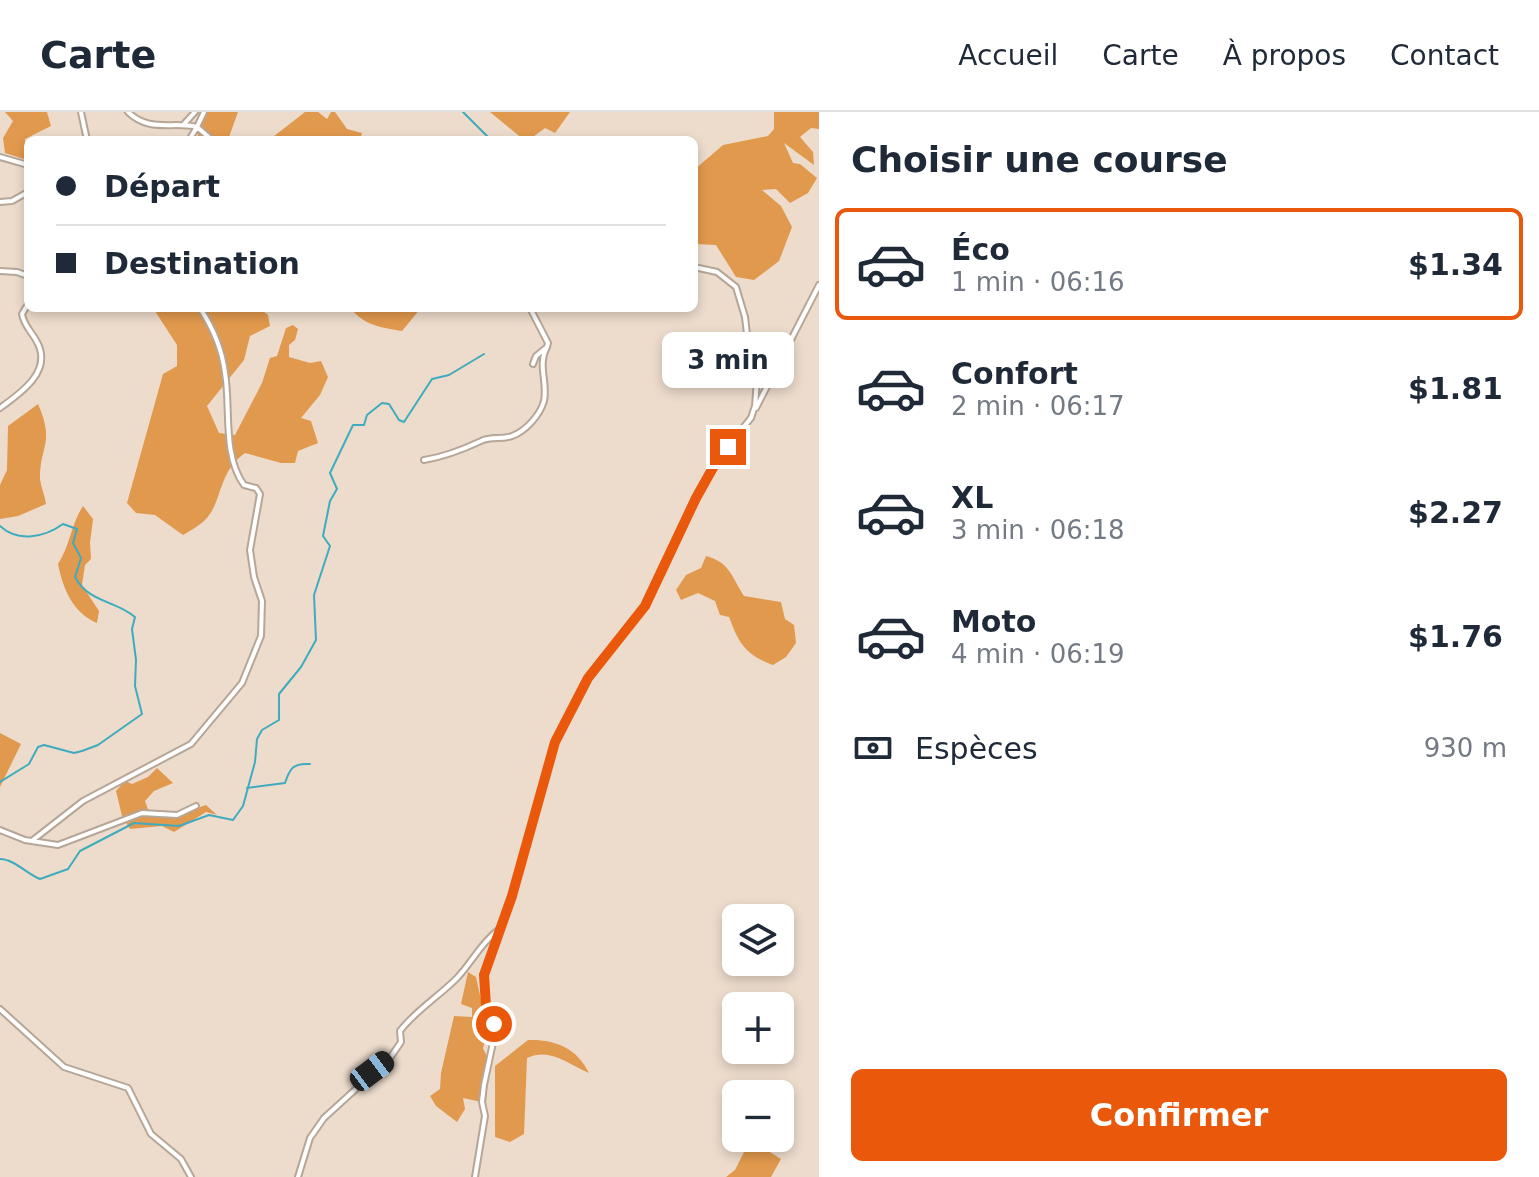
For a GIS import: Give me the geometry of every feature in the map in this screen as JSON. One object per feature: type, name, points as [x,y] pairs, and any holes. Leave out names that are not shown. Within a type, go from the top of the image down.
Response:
[{"type":"street","points":[[81,112],[86,136]]},
{"type":"street","points":[[128,112],[154,126],[184,124],[197,127],[207,136]]},
{"type":"street","points":[[184,124],[195,112]]},
{"type":"street","points":[[191,136],[204,112]]},
{"type":"street","points":[[0,157],[24,164]]},
{"type":"street","points":[[0,202],[12,201],[24,194]]},
{"type":"street","points":[[698,268],[717,272],[736,287],[745,317],[748,343],[758,366],[759,388],[751,418]]},
{"type":"street","points":[[0,271],[24,275]]},
{"type":"street","points":[[475,1177],[485,1116],[482,1102],[484,1085],[495,1033],[486,1006],[484,975],[523,858],[545,768],[576,698],[645,606],[655,589],[667,554],[704,484],[719,457],[751,418],[819,285]]},
{"type":"street","points":[[0,408],[34,378],[41,365],[40,347],[24,321],[24,311]]},
{"type":"street","points":[[33,840],[83,801],[191,744],[242,683],[261,636],[262,601],[250,550],[260,494],[256,488],[244,485],[235,467],[226,375],[220,347],[202,312]]},
{"type":"street","points":[[424,460],[472,447],[491,437],[512,436],[530,424],[543,404],[546,385],[541,361],[547,347],[545,333],[532,312]]},
{"type":"street","points":[[533,364],[539,352],[547,347]]},
{"type":"street","points":[[0,830],[58,845],[142,813],[177,815],[196,806]]},
{"type":"street","points":[[298,1177],[310,1138],[324,1118],[390,1058],[401,1042],[400,1031],[409,1019],[455,979],[487,939],[499,930]]},
{"type":"street","points":[[0,1009],[64,1067],[128,1088],[151,1134],[181,1159],[191,1177]]},
{"type":"shaded area","points":[[5,112],[47,112],[51,126],[31,136],[24,136],[24,159],[5,153],[3,138],[13,121]]},
{"type":"shaded area","points":[[202,112],[238,112],[229,136],[198,136]]},
{"type":"shaded area","points":[[305,112],[318,112],[327,119],[331,112],[335,112],[347,129],[362,133],[361,136],[274,136]]},
{"type":"shaded area","points":[[490,112],[570,112],[555,133],[545,128],[534,136],[519,136]]},
{"type":"shaded area","points":[[774,112],[819,112],[819,129],[811,128],[800,137],[813,152],[814,165],[784,143],[793,163],[800,164],[817,178],[808,193],[790,203],[776,189],[762,190],[781,206],[792,227],[779,261],[754,280],[736,277],[716,245],[698,244],[698,167],[723,145],[768,136],[774,129]]},
{"type":"shaded area","points":[[156,312],[264,312],[268,315],[270,326],[250,336],[244,360],[207,406],[219,433],[235,435],[262,383],[270,358],[277,356],[286,328],[293,325],[298,329],[295,340],[289,345],[289,357],[310,363],[321,361],[328,377],[320,395],[301,418],[311,421],[318,443],[298,451],[295,463],[281,463],[245,453],[229,469],[211,513],[183,535],[155,515],[136,513],[127,503],[163,374],[177,366],[177,345]]},
{"type":"shaded area","points":[[354,312],[418,312],[402,331],[380,327]]},
{"type":"shaded area","points":[[38,404],[46,436],[40,479],[46,504],[18,516],[0,519],[0,485],[7,470],[8,426]]},
{"type":"shaded area","points":[[83,506],[93,519],[91,559],[85,565],[82,585],[99,611],[97,623],[75,607],[58,564]]},
{"type":"shaded area","points":[[706,556],[725,567],[744,596],[781,602],[785,619],[794,625],[796,643],[786,657],[773,665],[750,653],[740,641],[729,617],[720,615],[715,601],[698,593],[681,600],[676,590],[686,575],[701,568]]},
{"type":"shaded area","points":[[0,733],[21,744],[0,787]]},
{"type":"shaded area","points":[[157,768],[173,783],[154,791],[145,801],[150,815],[186,812],[206,805],[217,815],[206,812],[174,832],[162,826],[130,829],[122,816],[116,791],[125,781],[132,784],[148,777]]},
{"type":"shaded area","points":[[468,972],[476,977],[488,1032],[483,1048],[489,1061],[486,1103],[463,1098],[465,1109],[457,1122],[436,1106],[430,1096],[440,1089],[454,1016],[472,1017],[472,1008],[461,1004]]},
{"type":"shaded area","points":[[528,1040],[556,1043],[572,1051],[589,1073],[543,1054],[527,1058],[524,1134],[510,1142],[495,1137],[495,1066]]},
{"type":"shaded area","points":[[744,1152],[770,1152],[781,1159],[771,1177],[726,1177],[735,1170]]},
{"type":"waterway","points":[[463,112],[487,136]]},
{"type":"waterway","points":[[0,859],[10,861],[40,879],[68,869],[80,851],[134,823],[179,826],[209,815],[233,820],[243,806],[255,762],[257,739],[262,730],[279,720],[279,694],[301,667],[316,640],[314,595],[330,546],[323,536],[330,501],[337,489],[330,473],[353,425],[364,425],[367,415],[382,403],[389,404],[399,420],[404,422],[432,379],[449,375],[484,354]]},
{"type":"waterway","points":[[0,526],[23,536],[40,535],[63,524],[77,529],[73,543],[81,558],[75,577],[87,592],[135,617],[132,629],[135,686],[142,714],[98,745],[82,751],[74,753],[44,745],[38,747],[29,764],[0,782]]},
{"type":"waterway","points":[[247,788],[285,783],[293,768],[310,764]]},
{"type":"route","points":[[494,1024],[486,1006],[484,975],[512,896],[538,793],[555,742],[588,678],[602,664],[655,589],[667,554],[719,457],[728,447]]}]
